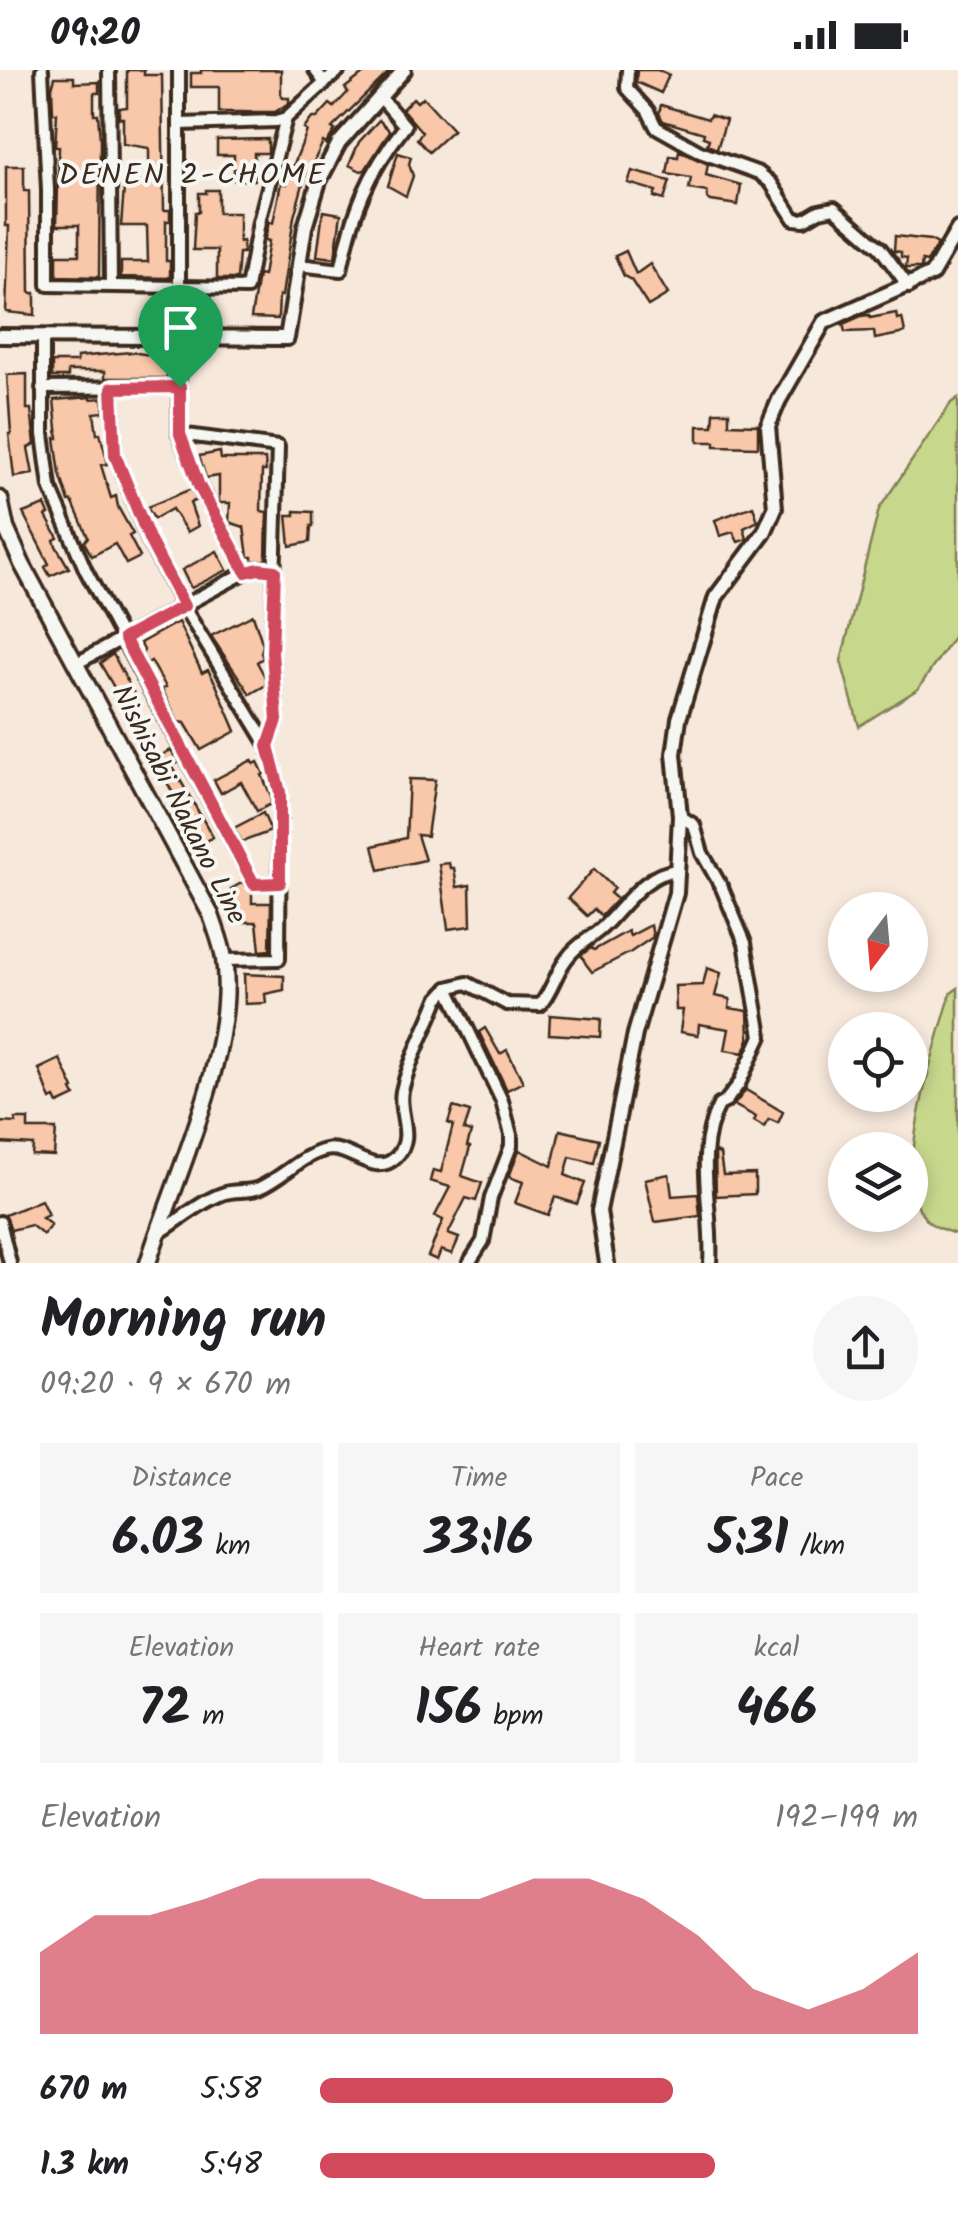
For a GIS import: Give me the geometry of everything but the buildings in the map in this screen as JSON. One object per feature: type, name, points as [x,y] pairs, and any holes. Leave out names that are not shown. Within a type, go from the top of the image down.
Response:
[{"type":"main road","name":"Nishisabi Nakano Line","points":[[0,498],[6,528],[22,564],[210,915],[224,960],[223,1030],[215,1067],[148,1263]]},
{"type":"street","points":[[42,70],[48,285],[247,288],[259,222],[286,118]]},
{"type":"street","points":[[109,70],[111,285]]},
{"type":"street","points":[[179,70],[180,434],[199,486],[246,572]]},
{"type":"street","points":[[315,70],[325,83]]},
{"type":"street","points":[[182,124],[286,118],[338,70]]},
{"type":"street","points":[[0,336],[287,338],[305,226],[319,181],[339,143],[404,70]]},
{"type":"street","points":[[628,70],[627,88],[648,111],[656,127],[700,152],[759,172],[771,183],[794,219],[804,220],[819,210],[834,208],[870,238],[910,286]]},
{"type":"street","points":[[299,265],[341,270],[360,194],[405,126],[381,98]]},
{"type":"street","points":[[607,1263],[598,1212],[634,1034],[676,893],[680,816],[674,754],[678,720],[716,597],[764,533],[775,508],[768,426],[824,322],[932,274],[958,229]]},
{"type":"street","points":[[43,337],[43,434],[50,487],[86,571],[254,884],[280,883]]},
{"type":"street","points":[[42,388],[180,387]]},
{"type":"street","points":[[112,388],[115,455],[150,541],[268,746],[280,792],[279,958],[224,960]]},
{"type":"street","points":[[180,434],[278,447],[272,652],[277,720],[268,746]]},
{"type":"street","points":[[77,663],[246,572],[275,571]]},
{"type":"street","points":[[680,816],[694,825],[702,853],[722,888],[744,943],[761,1036],[739,1084],[718,1105],[704,1148],[711,1216],[710,1263]]},
{"type":"street","points":[[157,1234],[204,1201],[227,1192],[256,1190],[321,1151],[334,1149],[371,1164],[385,1164],[396,1158],[404,1145],[406,1129],[401,1094],[438,999],[448,988],[468,983],[507,1004],[540,1005],[552,991],[566,959],[631,896],[663,871],[678,870]]},
{"type":"street","points":[[448,988],[502,1101],[511,1135],[491,1198],[483,1241],[469,1263]]},
{"type":"street","points":[[0,1222],[10,1263]]},
{"type":"green space","points":[[958,398],[958,630],[918,689],[859,726],[841,661],[879,509]]},
{"type":"green space","points":[[958,988],[958,1235],[928,1220],[928,1132],[916,1132],[919,1112],[928,1112],[928,1074],[951,993]]},
{"type":"district","name":"DENEN 2-CHOME","points":[[193,176]]},
{"type":"route","points":[[180,387],[180,434],[199,486],[246,572],[275,571],[272,652],[277,720],[268,746],[280,792],[280,883],[254,884],[124,638],[184,606],[124,483],[115,455],[112,388],[180,387]]}]
